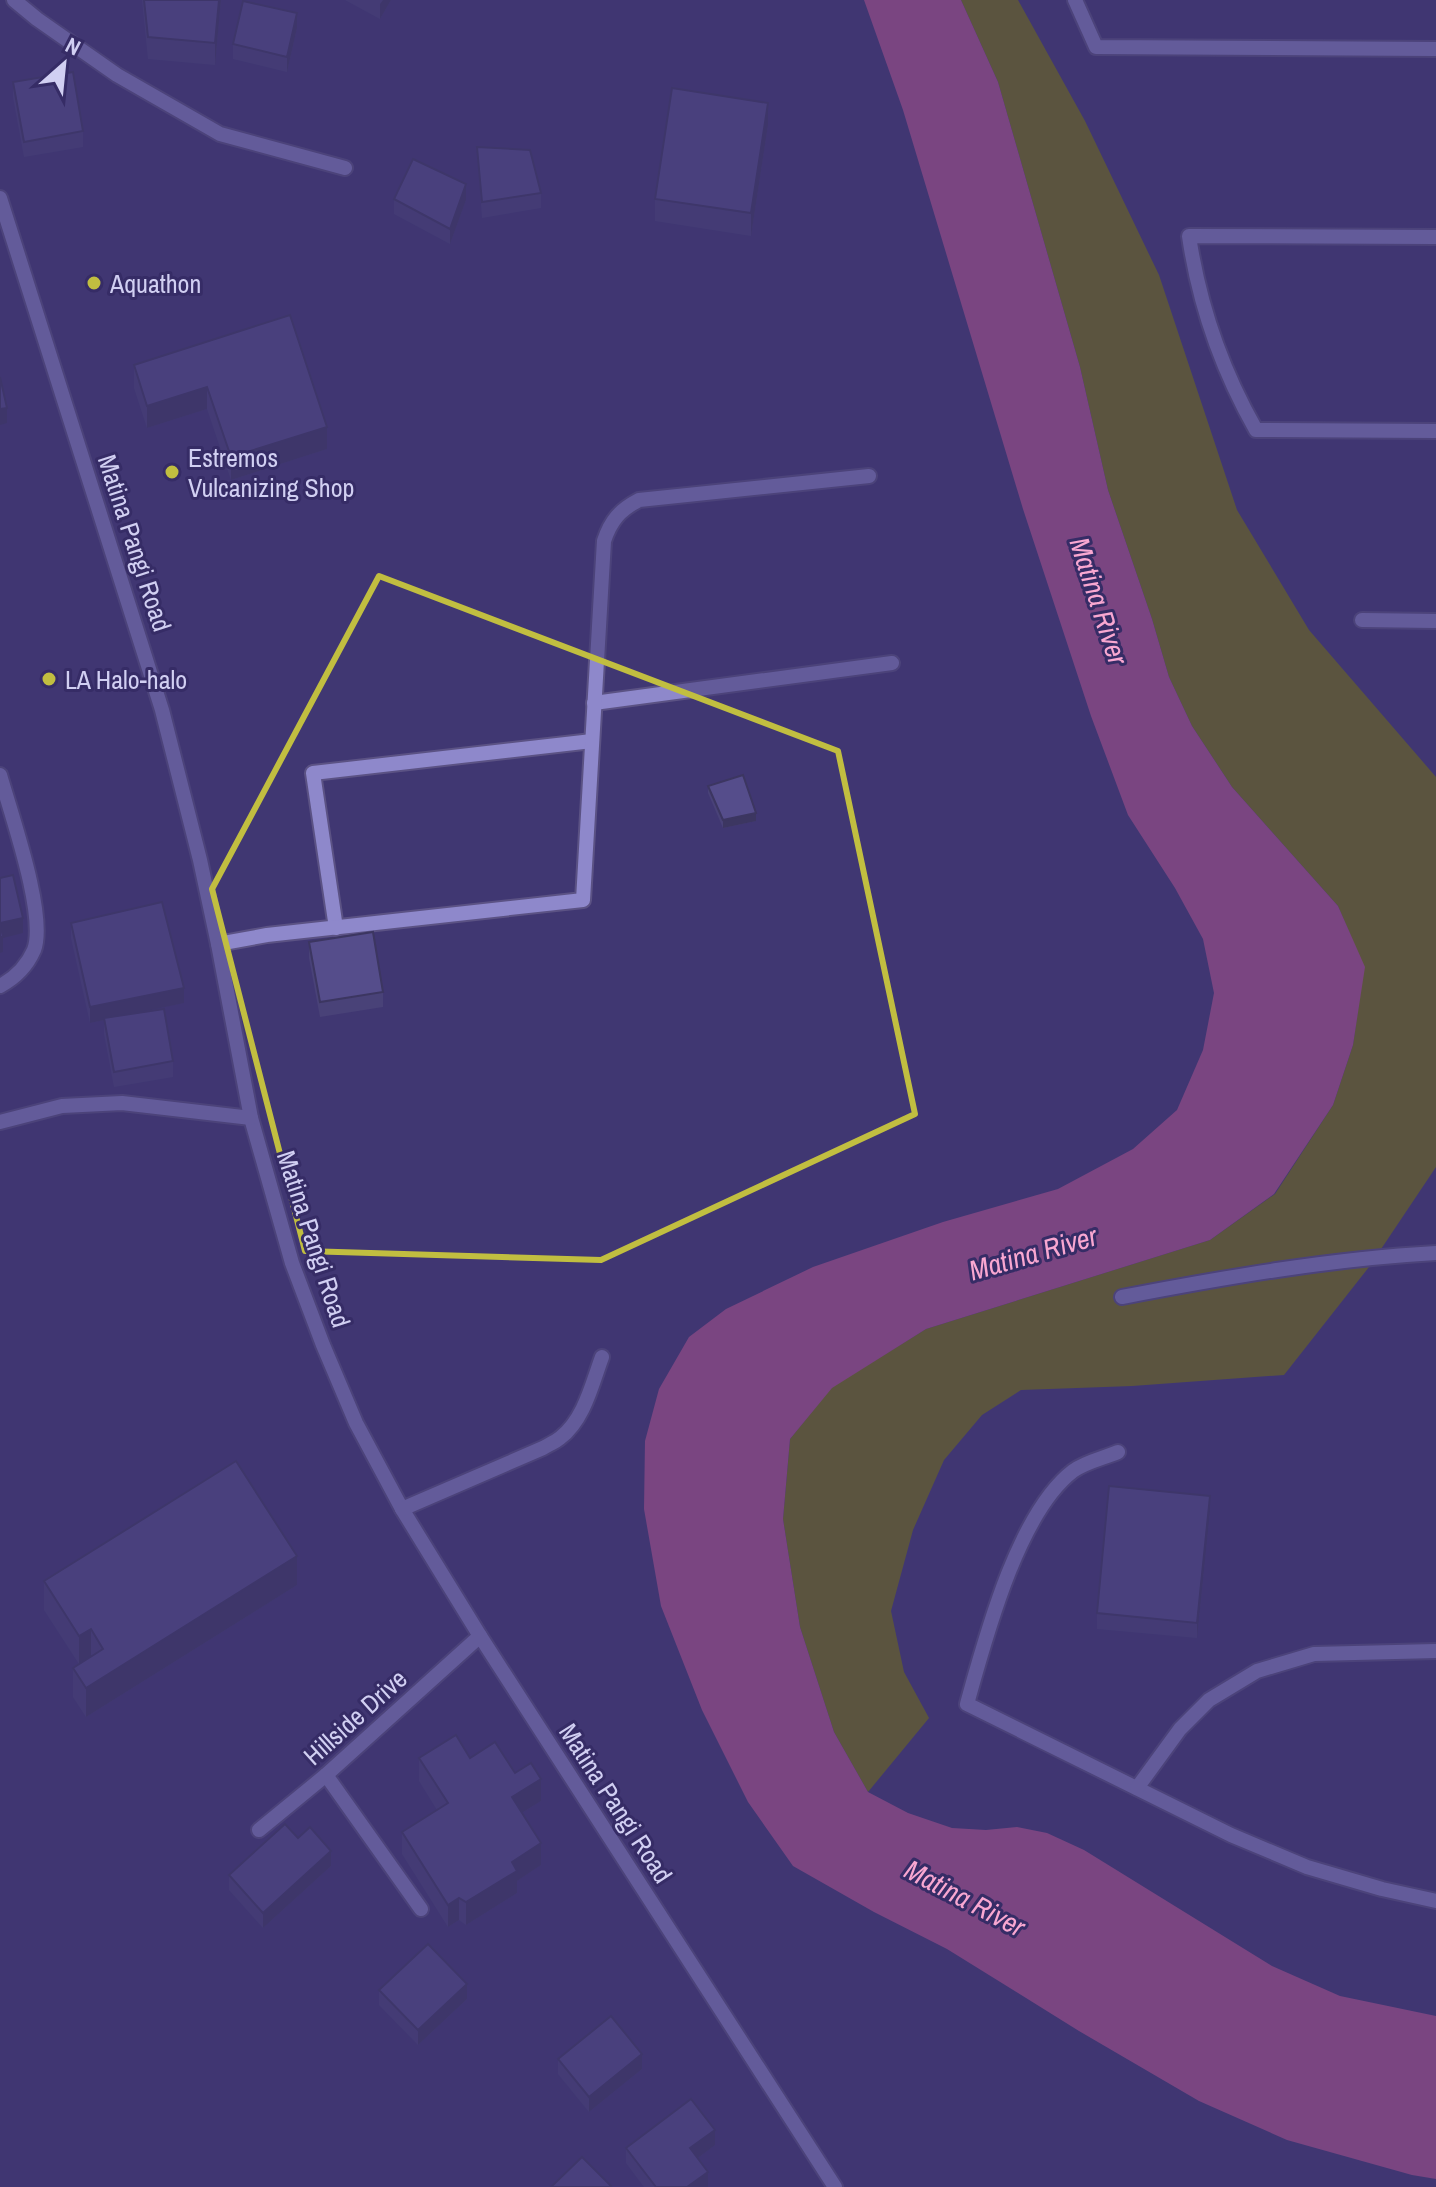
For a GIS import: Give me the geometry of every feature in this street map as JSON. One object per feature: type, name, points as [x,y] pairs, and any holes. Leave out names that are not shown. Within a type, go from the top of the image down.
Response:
[{"type":"street","points":[[14,0],[117,75],[220,134],[345,168]]},
{"type":"street","points":[[1075,0],[1096,47],[1436,49]]},
{"type":"street","name":"Matina Pangi Road","points":[[0,198],[162,710],[200,860],[251,1118],[292,1263],[323,1345],[356,1423],[402,1509],[480,1636],[835,2187]]},
{"type":"street","points":[[1436,237],[1189,236],[1194,272],[1219,354],[1256,430],[1436,431]]},
{"type":"street","points":[[218,944],[267,935],[583,900],[604,541],[610,523],[623,508],[639,500],[869,476]]},
{"type":"street","points":[[1362,620],[1436,621]]},
{"type":"street","points":[[594,703],[892,663]]},
{"type":"street","points":[[336,928],[313,773],[592,741]]},
{"type":"street","points":[[0,775],[38,923],[35,948],[26,965],[0,986]]},
{"type":"street","points":[[0,1122],[62,1106],[122,1103],[251,1118]]},
{"type":"street","points":[[1122,1297],[1327,1261],[1435,1253]]},
{"type":"street","points":[[402,1509],[561,1438],[576,1420],[602,1357]]},
{"type":"street","points":[[1118,1452],[1074,1470],[1048,1496],[1024,1539],[1006,1581],[967,1704],[1231,1835],[1307,1867],[1436,1901]]},
{"type":"street","name":"Hillside Drive","points":[[259,1830],[326,1775],[480,1636]]},
{"type":"street","points":[[1137,1788],[1180,1729],[1209,1700],[1257,1671],[1314,1654],[1436,1651]]},
{"type":"street","points":[[326,1775],[421,1909]]},
{"type":"highlighted area","points":[[379,576],[838,751],[915,1114],[601,1260],[305,1251],[212,889]]},
{"type":"shaded area","points":[[961,0],[1018,0],[1085,121],[1159,275],[1237,510],[1309,630],[1436,777],[1436,1167],[1369,1267],[1284,1375],[1021,1390],[982,1415],[944,1460],[913,1530],[891,1611],[904,1672],[929,1718],[868,1792],[834,1732],[800,1627],[783,1519],[790,1439],[832,1387],[926,1329],[1210,1240],[1275,1194],[1333,1105],[1353,1045],[1364,967],[1338,906],[1232,787],[1192,726],[1169,677],[1108,490],[1080,367],[998,82]]},
{"type":"water","name":"Matina River","points":[[864,0],[961,0],[998,82],[1080,367],[1108,490],[1169,677],[1192,726],[1232,787],[1338,906],[1365,967],[1353,1045],[1333,1105],[1274,1194],[1210,1240],[926,1329],[832,1388],[790,1439],[783,1519],[800,1627],[834,1732],[868,1792],[908,1813],[952,1828],[986,1830],[1017,1827],[1047,1833],[1084,1850],[1272,1966],[1340,1996],[1436,2016],[1436,2179],[1287,2140],[1199,2101],[947,1949],[793,1866],[748,1802],[702,1710],[661,1606],[644,1509],[645,1441],[659,1389],[689,1337],[726,1309],[813,1267],[943,1222],[1058,1189],[1133,1149],[1177,1110],[1203,1050],[1214,993],[1203,939],[1175,888],[1128,815],[1091,716],[1023,509],[903,110]]},
{"type":"building","points":[[144,0],[219,0],[215,43],[148,37]]},
{"type":"building","points":[[243,1],[297,13],[287,57],[233,44]]},
{"type":"building","points":[[73,72],[83,131],[24,142],[13,82]]},
{"type":"building","points":[[672,88],[768,103],[751,213],[655,199]]},
{"type":"building","points":[[477,147],[530,150],[541,193],[482,202]]},
{"type":"building","points":[[413,159],[466,184],[450,229],[394,199]]},
{"type":"building","points":[[290,315],[327,427],[231,457],[207,387],[147,406],[134,365]]},
{"type":"building","points":[[0,377],[7,408],[0,409]]},
{"type":"building","points":[[743,775],[756,813],[723,820],[708,786]]},
{"type":"building","points":[[13,875],[23,918],[0,923],[0,878]]},
{"type":"building","points":[[162,902],[184,988],[90,1007],[71,923]]},
{"type":"building","points":[[373,932],[383,992],[320,1002],[309,942]]},
{"type":"building","points":[[164,1009],[173,1061],[114,1072],[104,1018]]},
{"type":"building","points":[[236,1461],[297,1556],[86,1688],[73,1668],[103,1649],[91,1629],[79,1636],[44,1581]]},
{"type":"building","points":[[1109,1486],[1210,1496],[1197,1623],[1097,1613]]},
{"type":"building","points":[[456,1735],[470,1758],[495,1742],[515,1773],[531,1763],[541,1779],[512,1797],[541,1843],[512,1862],[517,1871],[466,1902],[459,1898],[448,1905],[402,1832],[448,1803],[419,1758]]},
{"type":"building","points":[[285,1824],[298,1838],[310,1827],[331,1851],[263,1913],[229,1875]]},
{"type":"building","points":[[428,1944],[467,1984],[418,2030],[379,1990]]},
{"type":"building","points":[[611,2016],[642,2054],[589,2097],[558,2059]]},
{"type":"building","points":[[691,2099],[715,2130],[690,2148],[708,2172],[687,2187],[656,2187],[626,2148]]},
{"type":"building","points":[[582,2157],[611,2186],[551,2187]]},
{"type":"place","name":"Aquathon","points":[[94,283]]},
{"type":"place","name":"Estremos Vulcanizing Shop","points":[[172,472]]},
{"type":"place","name":"LA Halo-halo","points":[[49,679]]}]
